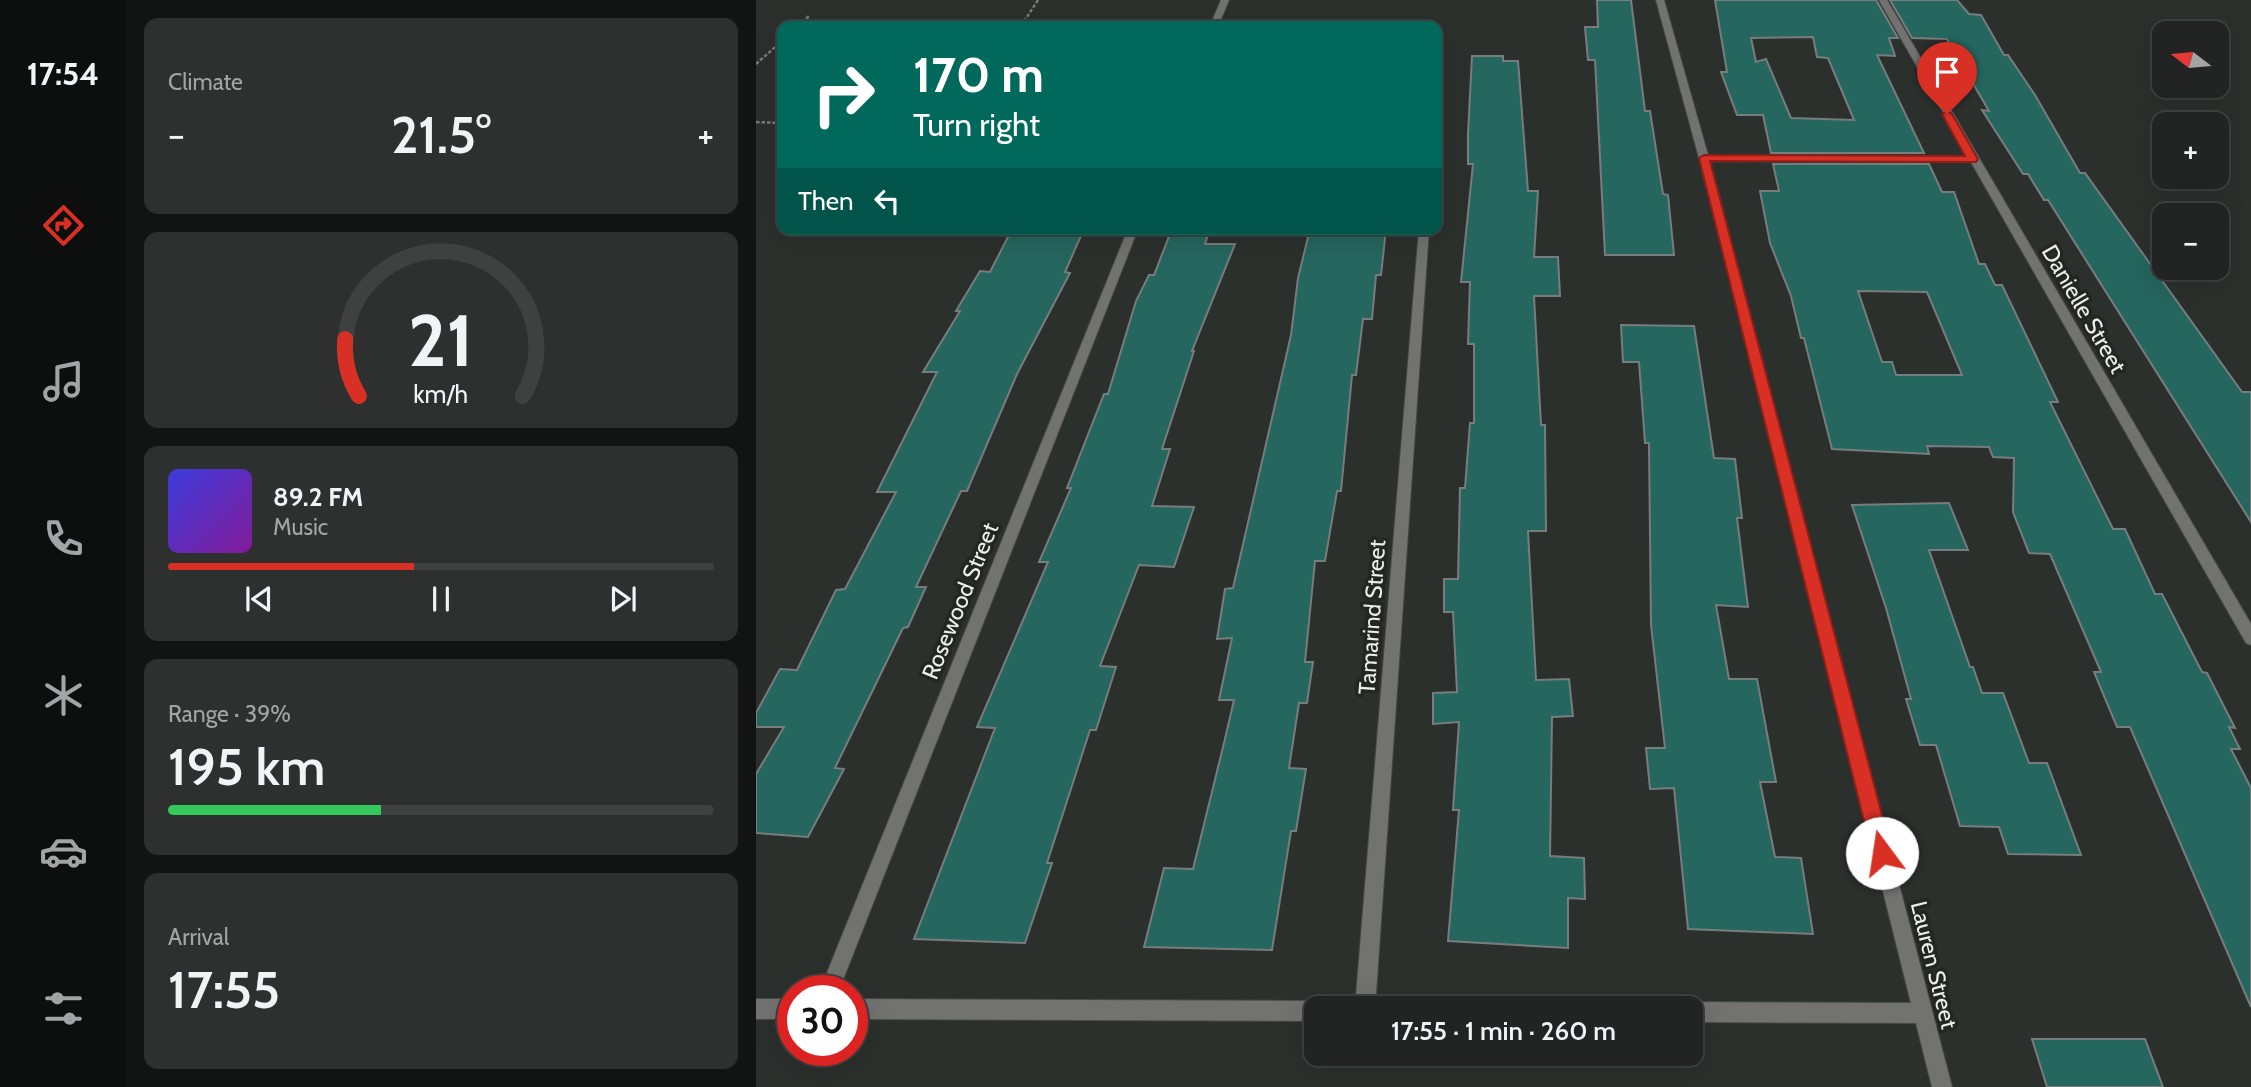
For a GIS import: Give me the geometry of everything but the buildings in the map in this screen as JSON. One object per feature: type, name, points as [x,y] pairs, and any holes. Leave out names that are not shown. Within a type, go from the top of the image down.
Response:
[{"type":"street","points":[[1216,21],[1225,0]]},
{"type":"street","name":"Lauren Street","points":[[1660,0],[1704,158],[1942,1087]]},
{"type":"street","name":"Danielle Street","points":[[1883,0],[2251,638]]},
{"type":"street","points":[[1704,158],[1973,159]]},
{"type":"street","name":"Rosewood Street","points":[[835,975],[1131,235]]},
{"type":"street","name":"Tamarind Street","points":[[1366,996],[1424,235]]},
{"type":"street","points":[[756,1009],[777,1009]]},
{"type":"street","points":[[868,1009],[1304,1011]]},
{"type":"street","points":[[1703,1012],[1923,1013]]},
{"type":"path","points":[[1024,21],[1038,0]]},
{"type":"path","points":[[804,21],[809,16]]},
{"type":"path","points":[[756,64],[777,45]]},
{"type":"path","points":[[756,122],[777,123]]},
{"type":"route","points":[[1882,853],[1704,158],[1973,159],[1947,114]]}]
